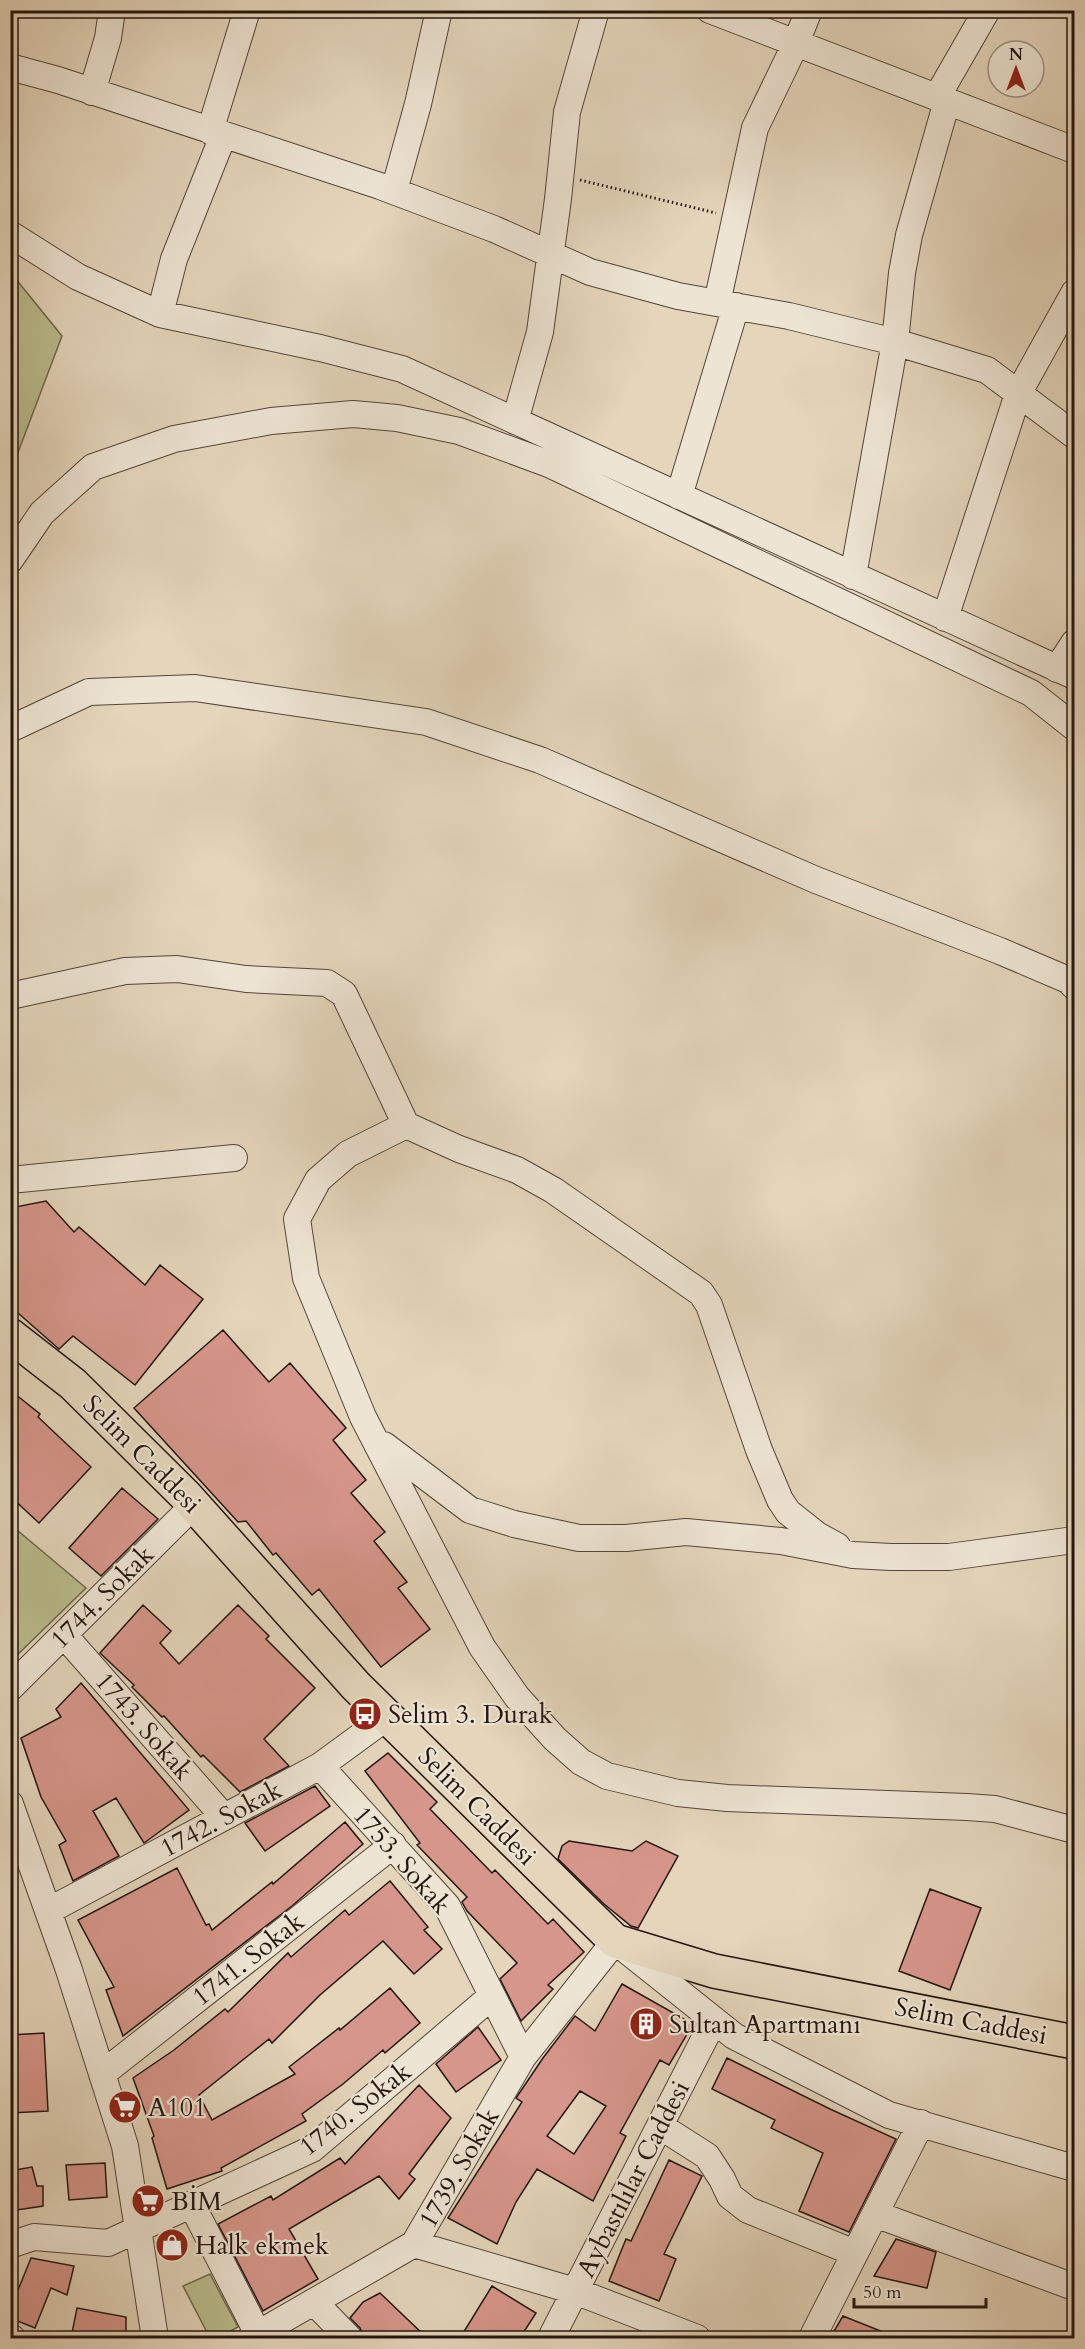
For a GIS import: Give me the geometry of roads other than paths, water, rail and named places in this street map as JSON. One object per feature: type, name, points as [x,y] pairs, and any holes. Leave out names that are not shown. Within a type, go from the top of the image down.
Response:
[{"type":"main road","name":"Selim Caddesi","points":[[10,1335],[73,1384],[194,1505],[387,1717],[615,1941],[714,1971],[1074,2042]]},
{"type":"street","points":[[92,92],[108,38],[112,10]]},
{"type":"street","points":[[160,314],[174,259],[216,133],[247,10]]},
{"type":"street","points":[[394,191],[418,105],[439,10]]},
{"type":"street","points":[[515,421],[540,332],[561,175],[567,111],[596,10]]},
{"type":"street","points":[[710,10],[1074,150]]},
{"type":"street","points":[[679,496],[727,305],[735,218],[755,128],[796,43],[808,10]]},
{"type":"street","points":[[853,576],[895,342],[902,273],[909,235],[942,99],[987,10]]},
{"type":"street","points":[[10,67],[394,191],[590,272],[678,296],[895,342],[987,370],[1074,435]]},
{"type":"street","points":[[10,234],[78,278],[160,314],[320,348],[402,369],[1066,672],[1074,643]]},
{"type":"street","points":[[945,618],[1018,394],[1074,293]]},
{"type":"street","points":[[10,560],[42,513],[93,467],[174,439],[272,421],[353,414],[397,418],[459,431],[560,468],[1031,693],[1074,727]]},
{"type":"street","points":[[10,729],[89,692],[195,688],[426,722],[540,760],[816,880],[1000,951],[1068,980],[1074,986]]},
{"type":"street","points":[[10,996],[125,971],[177,969],[246,979],[327,983],[344,994],[406,1125],[459,1149],[517,1170],[553,1190],[701,1293],[709,1305],[759,1450],[780,1500],[788,1512],[817,1535],[853,1555]]},
{"type":"street","points":[[406,1125],[348,1154],[318,1179],[297,1219],[306,1278],[363,1417],[482,1647],[517,1697],[555,1739],[581,1762],[607,1776],[678,1793],[727,1798],[994,1809],[1074,1830]]},
{"type":"street","points":[[10,1180],[234,1158]]},
{"type":"street","points":[[373,1436],[470,1510],[514,1524],[579,1538],[626,1538],[686,1532],[782,1541],[853,1555],[949,1557],[1074,1540]]},
{"type":"street","name":"1744. Sokak","points":[[10,1688],[194,1505]]},
{"type":"street","name":"1743. Sokak","points":[[64,1635],[224,1817]]},
{"type":"street","name":"1742. Sokak","points":[[48,1911],[320,1766],[387,1717]]},
{"type":"street","name":"1753. Sokak","points":[[320,1766],[447,1906],[523,2057]]},
{"type":"street","points":[[10,1804],[48,1911],[125,2146],[155,2338]]},
{"type":"street","name":"1741. Sokak","points":[[102,2074],[393,1845]]},
{"type":"street","points":[[615,1941],[734,2036],[889,2115],[1074,2168]]},
{"type":"street","name":"1739. Sokak","points":[[255,2336],[414,2244],[523,2057],[615,1941]]},
{"type":"street","name":"1740. Sokak","points":[[10,2245],[34,2237],[108,2242],[312,2149],[492,1996]]},
{"type":"street","name":"Aybastılılar Caddesi","points":[[550,2338],[714,2020]]},
{"type":"street","points":[[812,2338],[921,2124]]},
{"type":"street","points":[[660,2126],[707,2156],[730,2196],[748,2210],[855,2253]]},
{"type":"street","points":[[192,2205],[255,2336]]},
{"type":"street","points":[[875,2214],[1074,2286]]},
{"type":"street","points":[[414,2244],[575,2291],[697,2338]]},
{"type":"street","points":[[314,2302],[349,2338]]},
{"type":"place","name":"Selim 3. Durak","points":[[365,1714]]},
{"type":"place","name":"Sultan Apartmanı","points":[[646,2024]]},
{"type":"place","name":"A101","points":[[125,2107]]},
{"type":"place","name":"BİM","points":[[148,2201]]},
{"type":"place","name":"Halk ekmek","points":[[172,2245]]}]
